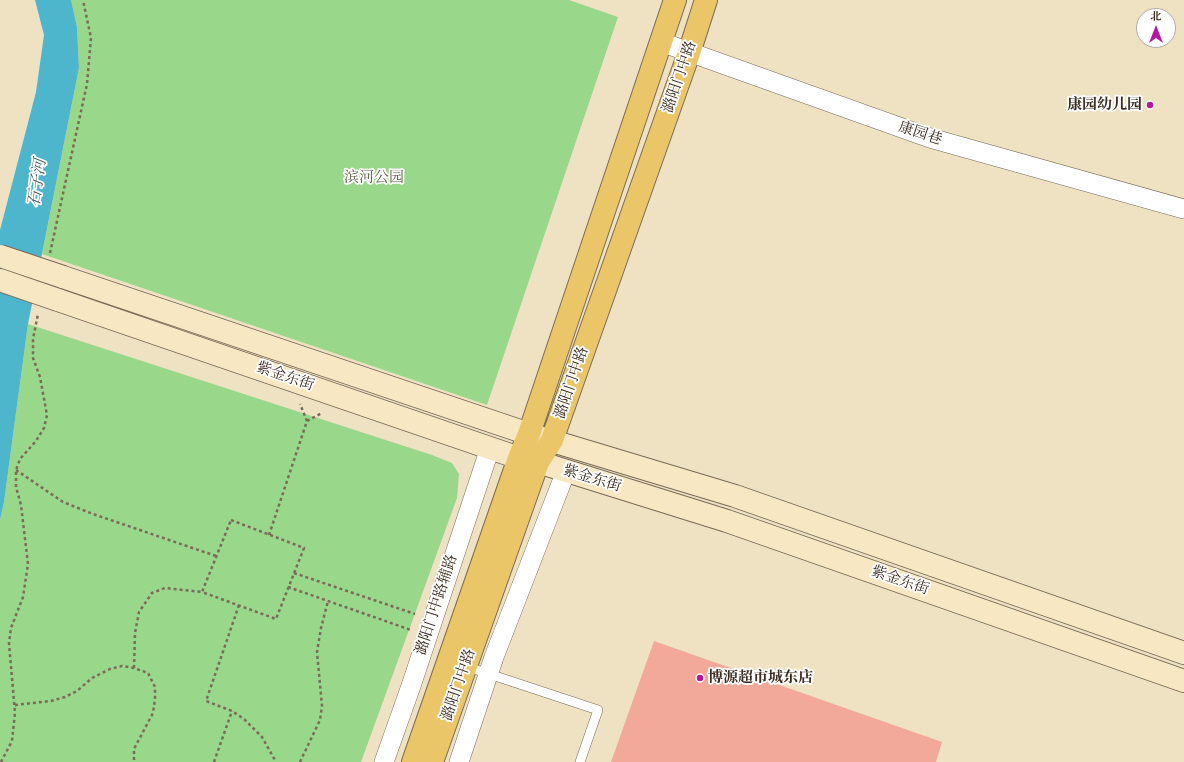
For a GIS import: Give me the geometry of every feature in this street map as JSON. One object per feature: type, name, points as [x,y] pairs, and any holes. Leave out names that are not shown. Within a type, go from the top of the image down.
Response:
[{"type":"main road","name":"潞阳门中路","points":[[432,762],[457,664],[528,460],[529,434],[676,0]]},
{"type":"main road","name":"潞阳门中路","points":[[528,460],[552,440],[689,53],[706,0]]},
{"type":"main road","name":"紫金东街","points":[[0,256],[529,434],[735,496],[1184,653]]},
{"type":"main road","name":"紫金东街","points":[[0,280],[490,448],[727,521],[1184,681]]},
{"type":"main road","name":"潞阳门中路","points":[[413,762],[457,664]]},
{"type":"street","name":"康园巷","points":[[661,42],[930,138],[1184,209]]},
{"type":"street","name":"潞阳门中路辅路","points":[[384,762],[490,448]]},
{"type":"street","points":[[459,762],[489,674],[566,471]]},
{"type":"lane","points":[[457,664],[598,710],[580,762]]},
{"type":"path","points":[[49,259],[87,84],[91,38],[83,0]]},
{"type":"path","points":[[1,762],[12,741],[15,713],[9,643],[11,628],[23,597],[28,564],[21,505],[16,486],[16,470],[20,459],[36,441],[44,428],[47,415],[40,378],[33,358],[33,339],[39,310]]},
{"type":"path","points":[[269,535],[307,421],[302,411],[294,380]]},
{"type":"path","points":[[16,470],[63,502],[93,514],[216,556]]},
{"type":"path","points":[[134,668],[135,633],[139,612],[152,593],[165,588],[202,592],[276,619],[304,548],[231,520],[202,592]]},
{"type":"path","points":[[294,573],[430,628]]},
{"type":"path","points":[[288,587],[328,601],[430,628]]},
{"type":"path","points":[[300,762],[320,720],[322,706],[317,652],[328,601]]},
{"type":"path","points":[[239,606],[206,701],[232,711],[244,719],[262,737],[276,762]]},
{"type":"path","points":[[14,705],[51,701],[65,697],[76,691],[92,678],[110,669],[122,666],[148,673],[155,687],[153,713],[134,749],[134,762]]},
{"type":"path","points":[[214,762],[232,711]]},
{"type":"green space","name":"滨河公园","points":[[71,0],[569,0],[618,17],[487,405],[42,254],[79,68],[77,27]]},
{"type":"green space","points":[[28,324],[432,455],[452,463],[459,474],[457,498],[361,762],[0,762],[0,520],[4,502]]},
{"type":"water","name":"石子河","points":[[35,0],[71,0],[77,27],[79,68],[28,324],[4,502],[0,520],[0,230],[36,92],[44,35]]},
{"type":"building","name":"博源超市城东店","points":[[654,641],[942,742],[936,762],[611,762]]},
{"type":"place","name":"康园幼儿园","points":[[1150,105]]},
{"type":"place","name":"博源超市城东店","points":[[700,678]]}]
